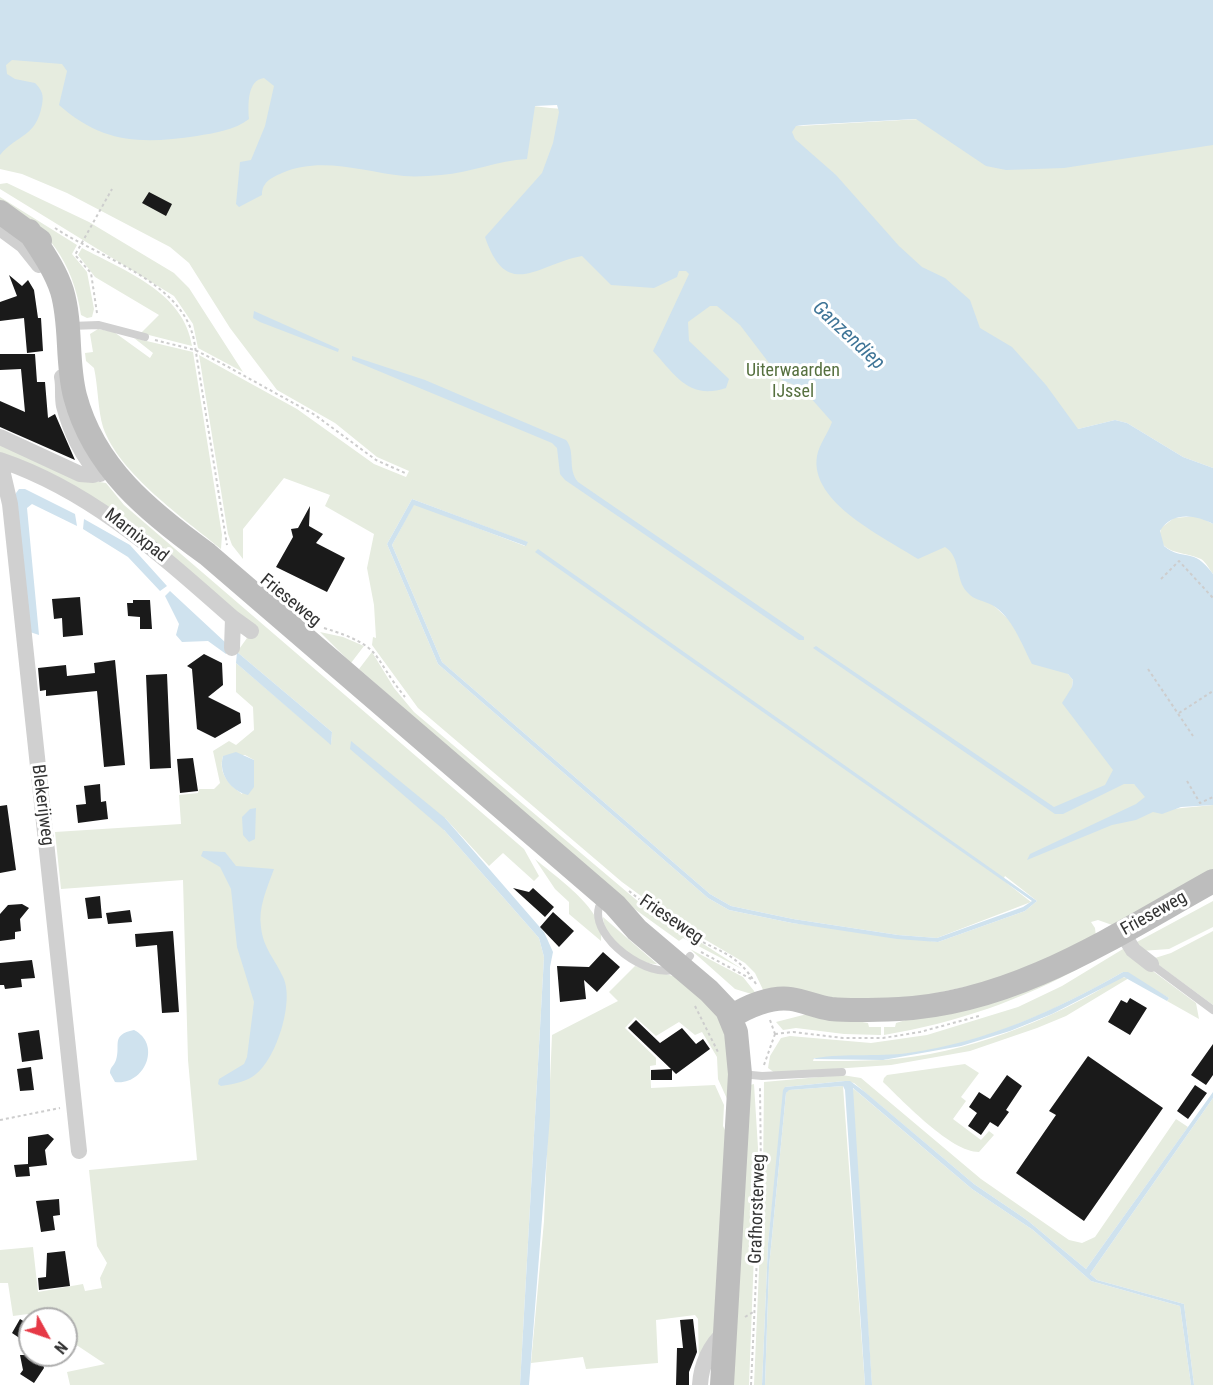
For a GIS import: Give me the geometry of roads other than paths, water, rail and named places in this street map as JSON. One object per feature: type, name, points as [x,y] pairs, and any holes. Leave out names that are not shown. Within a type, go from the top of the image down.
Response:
[{"type":"main road","name":"Frieseweg","points":[[0,212],[29,231],[82,326],[73,380],[87,429],[110,468],[134,496],[162,521],[218,551],[616,897],[637,930],[685,962],[715,997],[749,1018],[790,998],[819,1007],[890,1010],[962,1002],[1038,976],[1213,881]]},
{"type":"main road","name":"Grafhorsterweg","points":[[722,1385],[725,1332],[751,1075],[737,1039],[749,1018]]},
{"type":"street","points":[[0,228],[28,250],[49,283],[73,380]]},
{"type":"street","points":[[0,438],[80,474],[110,468]]},
{"type":"street","name":"Marnixpad","points":[[0,460],[26,469],[97,506],[140,537],[233,618]]},
{"type":"street","name":"Blekerijweg","points":[[0,460],[10,504],[79,1151]]},
{"type":"street","points":[[233,618],[250,631]]},
{"type":"street","points":[[232,648],[233,618]]},
{"type":"street","points":[[1122,932],[1133,950],[1150,964]]},
{"type":"street","points":[[700,1385],[707,1355],[716,1339],[725,1332]]},
{"type":"lane","points":[[82,326],[145,337]]},
{"type":"lane","points":[[1150,964],[1213,1010]]},
{"type":"lane","points":[[751,1075],[842,1072]]},
{"type":"water","name":"Ganzendiep","points":[[0,0],[1213,0],[1213,145],[1064,168],[1006,170],[986,166],[916,119],[804,125],[796,126],[792,132],[795,139],[836,175],[899,246],[922,267],[945,278],[970,300],[980,328],[1012,347],[1046,385],[1078,429],[1115,420],[1127,423],[1183,457],[1213,468],[1213,524],[1199,518],[1185,517],[1171,520],[1160,531],[1164,546],[1171,551],[1200,560],[1213,574],[1213,805],[1181,807],[1162,814],[1153,812],[1136,820],[1112,825],[1027,860],[1030,854],[1136,804],[1145,797],[1134,784],[1124,784],[1063,814],[1055,814],[813,648],[816,646],[1054,807],[1105,785],[1113,770],[1062,703],[1072,687],[1073,680],[1068,674],[1032,664],[1005,616],[992,605],[970,595],[963,587],[954,556],[950,551],[945,547],[918,559],[870,530],[837,504],[825,489],[818,473],[818,452],[832,422],[802,388],[782,380],[740,325],[717,306],[710,306],[688,322],[689,341],[729,379],[726,388],[702,391],[693,388],[676,377],[653,351],[689,274],[686,271],[679,271],[677,277],[654,288],[611,285],[582,256],[525,274],[514,274],[503,269],[494,257],[485,237],[542,173],[553,143],[559,112],[557,105],[535,106],[527,159],[452,174],[422,176],[404,176],[327,165],[297,168],[271,179],[265,184],[262,195],[239,207],[236,204],[240,162],[251,160],[265,126],[274,86],[264,78],[254,83],[252,88],[249,100],[249,119],[237,126],[177,139],[141,140],[107,134],[75,118],[59,105],[67,71],[62,64],[12,60],[6,65],[7,74],[15,79],[35,83],[42,93],[43,101],[39,116],[31,130],[0,155]]},
{"type":"water","points":[[254,311],[339,349],[338,352],[260,322],[253,318]]},
{"type":"water","points":[[352,356],[425,380],[566,440],[571,450],[573,472],[578,482],[804,637],[804,640],[799,640],[565,480],[560,474],[557,448],[552,443],[352,360]]},
{"type":"water","points":[[19,489],[25,489],[75,514],[77,526],[32,504],[27,508],[39,635],[30,632],[16,503],[16,493]]},
{"type":"water","points":[[412,499],[528,542],[526,546],[414,505],[392,545],[442,662],[710,894],[731,906],[793,919],[898,935],[937,938],[1023,907],[1032,901],[535,552],[538,549],[1037,901],[1025,911],[938,942],[897,939],[792,923],[729,910],[708,898],[438,664],[387,544]]},
{"type":"water","points":[[84,519],[130,545],[167,586],[160,591],[128,557],[83,529]]},
{"type":"water","points":[[170,591],[226,643],[226,654],[208,641],[182,642],[176,635],[179,624],[165,596]]},
{"type":"water","points":[[237,652],[332,732],[331,745],[236,663]]},
{"type":"water","points":[[351,741],[445,818],[544,932],[553,952],[550,967],[550,1116],[529,1385],[520,1385],[544,957],[539,938],[444,830],[350,749]]},
{"type":"water","points":[[236,752],[254,760],[254,787],[248,795],[231,786],[222,769],[223,756]]},
{"type":"water","points":[[256,808],[255,839],[249,842],[243,835],[242,817],[250,809]]},
{"type":"water","points":[[203,851],[225,852],[236,866],[274,869],[262,905],[260,920],[264,941],[283,977],[287,1000],[282,1029],[263,1067],[248,1079],[221,1086],[218,1084],[219,1079],[244,1064],[247,1057],[254,1002],[237,947],[231,889],[220,867],[201,856]]},
{"type":"water","points":[[1123,972],[1128,972],[1169,998],[1167,1001],[1124,977],[1052,1014],[1010,1031],[961,1046],[883,1060],[812,1059],[908,1053],[965,1041],[1046,1012]]},
{"type":"water","points":[[134,1030],[142,1036],[147,1045],[146,1063],[135,1078],[115,1082],[110,1071],[116,1060],[119,1038]]},
{"type":"water","points":[[850,1081],[865,1092],[974,1184],[1027,1220],[1086,1269],[1213,1092],[1213,1098],[1090,1274],[1097,1280],[1184,1304],[1194,1385],[1191,1385],[1180,1306],[1091,1281],[1033,1230],[972,1189],[853,1088],[872,1385],[865,1385],[843,1086],[789,1090],[786,1093],[769,1267],[765,1385],[762,1385],[768,1244],[783,1090],[785,1087]]},
{"type":"park label","name":"Uiterwaarden IJssel","points":[[793,382]]}]
